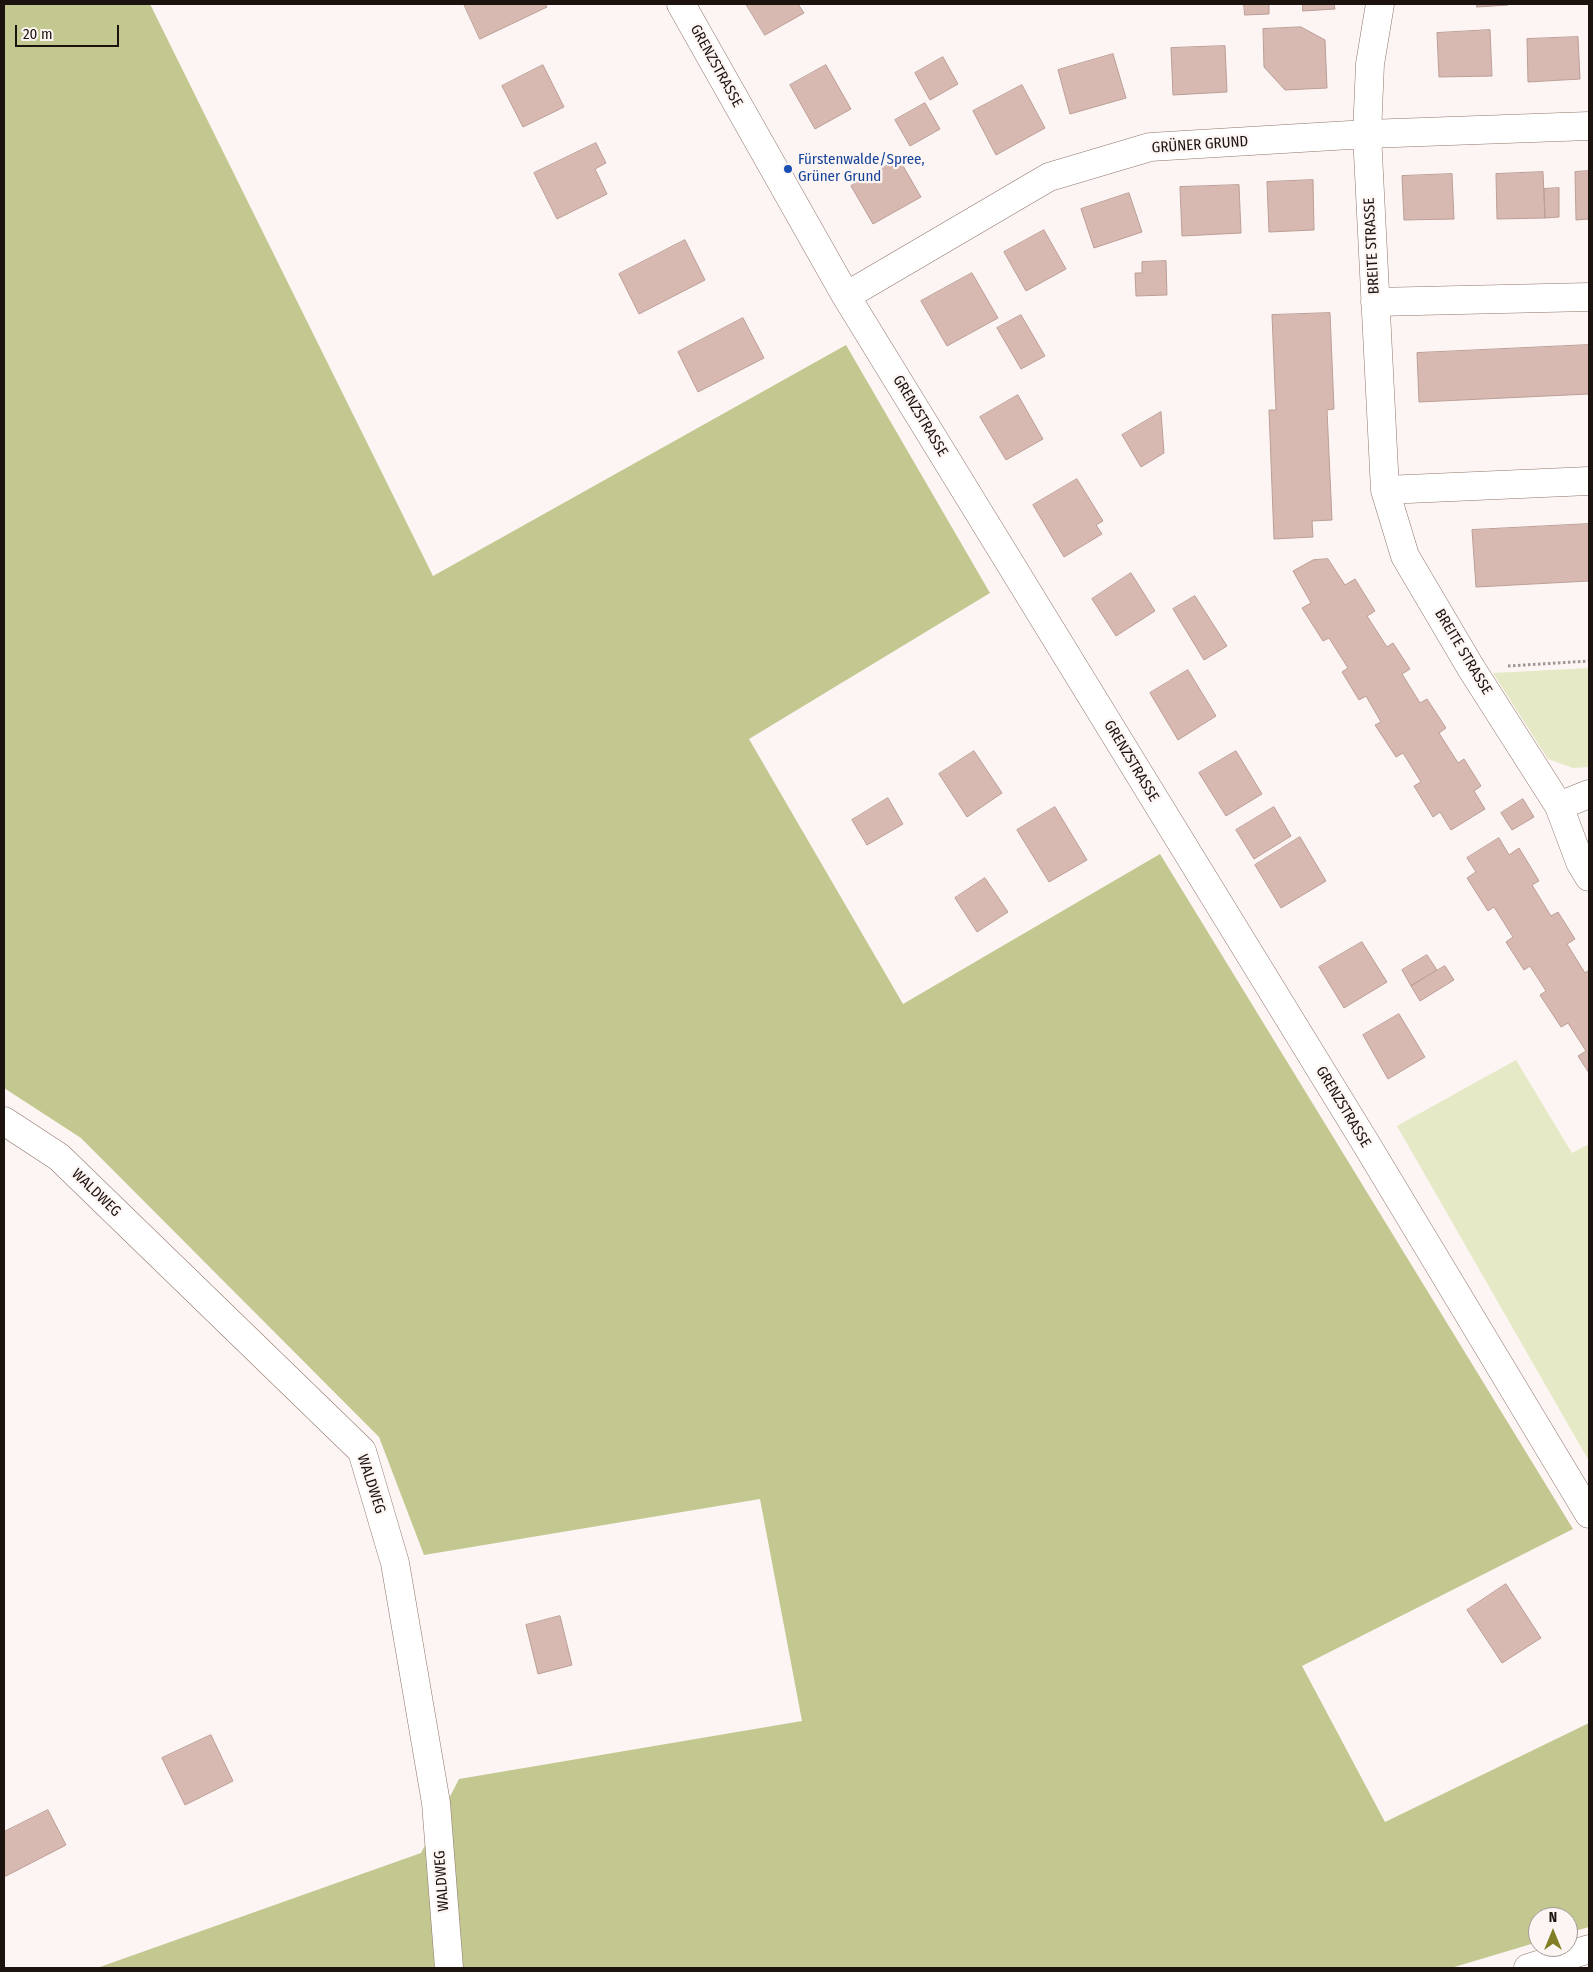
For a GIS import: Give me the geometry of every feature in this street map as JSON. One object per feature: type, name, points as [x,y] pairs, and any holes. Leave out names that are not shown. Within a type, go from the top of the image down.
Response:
[{"type":"street","name":"GRENZSTRASSE","points":[[682,4],[846,296],[1370,1151],[1589,1514]]},
{"type":"street","name":"BREITE STRASSE","points":[[1380,4],[1370,64],[1367,134],[1385,490],[1405,556],[1471,668],[1559,806],[1580,862],[1589,877]]},
{"type":"street","name":"GRÜNER GRUND","points":[[846,296],[1041,182],[1058,174],[1150,146],[1367,134],[1589,126]]},
{"type":"street","points":[[1375,302],[1589,296]]},
{"type":"street","points":[[1385,490],[1589,481]]},
{"type":"street","points":[[1559,806],[1589,794]]},
{"type":"street","name":"WALDWEG","points":[[4,1121],[59,1158],[362,1451],[396,1563],[436,1803],[448,1968]]},
{"type":"street","points":[[1528,1968],[1589,1949]]},
{"type":"path","points":[[1471,668],[1589,661]]},
{"type":"green space","points":[[4,4],[150,4],[433,576],[846,345],[990,593],[749,739],[903,1004],[1160,854],[1573,1529],[1302,1666],[1385,1822],[1589,1723],[1589,1927],[1578,1930],[1578,1907],[1528,1907],[1528,1945],[1451,1968],[97,1968],[421,1853],[459,1779],[802,1721],[760,1499],[424,1555],[379,1437],[81,1138],[4,1088]]},
{"type":"green space","points":[[1589,668],[1589,767],[1573,768],[1548,759],[1493,673]]},
{"type":"green space","points":[[1516,1060],[1572,1153],[1589,1144],[1589,1461],[1397,1126]]},
{"type":"building","points":[[464,4],[545,4],[547,7],[480,39]]},
{"type":"building","points":[[746,4],[798,4],[804,13],[765,35]]},
{"type":"building","points":[[1244,4],[1269,4],[1269,14],[1245,15]]},
{"type":"building","points":[[1303,4],[1334,4],[1335,9],[1303,11]]},
{"type":"building","points":[[1477,4],[1508,4],[1508,5],[1477,7]]},
{"type":"building","points":[[1301,27],[1325,40],[1327,88],[1285,90],[1264,67],[1263,29]]},
{"type":"building","points":[[1490,30],[1492,76],[1439,77],[1437,33]]},
{"type":"building","points":[[1578,37],[1580,79],[1528,82],[1527,39]]},
{"type":"building","points":[[1225,46],[1227,92],[1173,95],[1171,48]]},
{"type":"building","points":[[1113,54],[1126,98],[1070,114],[1058,70]]},
{"type":"building","points":[[943,57],[958,84],[930,100],[915,73]]},
{"type":"building","points":[[543,65],[564,107],[523,127],[502,86]]},
{"type":"building","points":[[826,65],[851,109],[815,129],[790,85]]},
{"type":"building","points":[[1022,85],[1045,128],[996,155],[973,111]]},
{"type":"building","points":[[925,103],[940,129],[910,146],[895,120]]},
{"type":"building","points":[[596,143],[606,163],[595,169],[607,194],[557,219],[534,173]]},
{"type":"building","points":[[899,159],[921,197],[873,224],[851,186]]},
{"type":"building","points":[[1589,171],[1589,219],[1576,220],[1575,172]]},
{"type":"building","points":[[1543,172],[1545,218],[1497,219],[1496,174]]},
{"type":"building","points":[[1452,174],[1454,219],[1404,220],[1402,176]]},
{"type":"building","points":[[1313,180],[1314,230],[1269,232],[1267,182]]},
{"type":"building","points":[[1239,185],[1241,233],[1182,236],[1180,187]]},
{"type":"building","points":[[1559,188],[1559,217],[1545,218],[1544,189]]},
{"type":"building","points":[[1129,193],[1142,232],[1094,248],[1081,209]]},
{"type":"building","points":[[1044,230],[1066,269],[1026,291],[1004,252]]},
{"type":"building","points":[[685,240],[705,280],[639,314],[619,274]]},
{"type":"building","points":[[1166,261],[1167,295],[1136,296],[1135,273],[1142,273],[1142,262]]},
{"type":"building","points":[[972,273],[998,318],[947,346],[921,301]]},
{"type":"building","points":[[1330,313],[1334,409],[1327,410],[1332,520],[1312,521],[1313,537],[1274,539],[1269,410],[1276,410],[1272,315]]},
{"type":"building","points":[[1021,315],[1045,356],[1021,369],[997,328]]},
{"type":"building","points":[[743,318],[764,358],[698,392],[678,352]]},
{"type":"building","points":[[1589,345],[1589,394],[1419,402],[1417,353]]},
{"type":"building","points":[[1018,395],[1043,439],[1006,460],[980,417]]},
{"type":"building","points":[[1161,412],[1164,453],[1141,467],[1122,435]]},
{"type":"building","points":[[1077,479],[1103,521],[1096,525],[1102,534],[1064,557],[1033,505]]},
{"type":"building","points":[[1589,524],[1589,581],[1476,587],[1472,530]]},
{"type":"building","points":[[1328,559],[1345,585],[1355,579],[1375,611],[1367,616],[1387,647],[1393,643],[1410,669],[1402,674],[1420,703],[1427,699],[1446,728],[1439,733],[1458,763],[1464,759],[1481,786],[1474,791],[1485,809],[1451,830],[1440,812],[1433,817],[1414,786],[1421,782],[1403,753],[1396,757],[1375,725],[1381,722],[1366,696],[1359,700],[1342,672],[1348,668],[1329,638],[1323,641],[1302,608],[1311,603],[1293,571],[1313,560]]},
{"type":"building","points":[[1131,573],[1155,611],[1116,636],[1092,599]]},
{"type":"building","points":[[1195,596],[1227,646],[1204,660],[1173,609]]},
{"type":"building","points":[[1188,670],[1216,716],[1178,740],[1150,693]]},
{"type":"building","points":[[974,751],[1002,793],[967,817],[939,774]]},
{"type":"building","points":[[1236,751],[1262,794],[1226,816],[1199,773]]},
{"type":"building","points":[[888,798],[903,824],[867,845],[852,820]]},
{"type":"building","points":[[1523,799],[1534,817],[1512,830],[1501,813]]},
{"type":"building","points":[[1055,807],[1087,860],[1049,882],[1017,830]]},
{"type":"building","points":[[1274,807],[1291,836],[1254,859],[1236,830]]},
{"type":"building","points":[[1300,837],[1326,881],[1281,908],[1255,865]]},
{"type":"building","points":[[1499,838],[1509,855],[1519,848],[1539,881],[1532,885],[1551,916],[1558,912],[1575,939],[1567,944],[1585,973],[1589,970],[1589,1073],[1578,1056],[1586,1051],[1568,1023],[1561,1027],[1540,995],[1546,991],[1530,966],[1524,970],[1506,942],[1513,937],[1494,907],[1488,911],[1467,878],[1476,872],[1467,858]]},
{"type":"building","points":[[985,878],[1008,912],[977,932],[955,898]]},
{"type":"building","points":[[1362,942],[1387,982],[1344,1008],[1319,967]]},
{"type":"building","points":[[1427,955],[1437,970],[1411,986],[1402,970]]},
{"type":"building","points":[[1445,966],[1454,980],[1420,1001],[1411,986]]},
{"type":"building","points":[[1399,1014],[1425,1057],[1388,1079],[1363,1035]]},
{"type":"building","points":[[1506,1584],[1541,1638],[1502,1663],[1467,1610]]},
{"type":"building","points":[[560,1616],[572,1665],[538,1674],[526,1625]]},
{"type":"building","points":[[211,1735],[233,1781],[185,1805],[162,1758]]},
{"type":"building","points":[[48,1810],[66,1845],[4,1877],[4,1832]]},
{"type":"place","name":"Fürstenwalde/Spree, Grüner Grund","points":[[788,169]]}]
